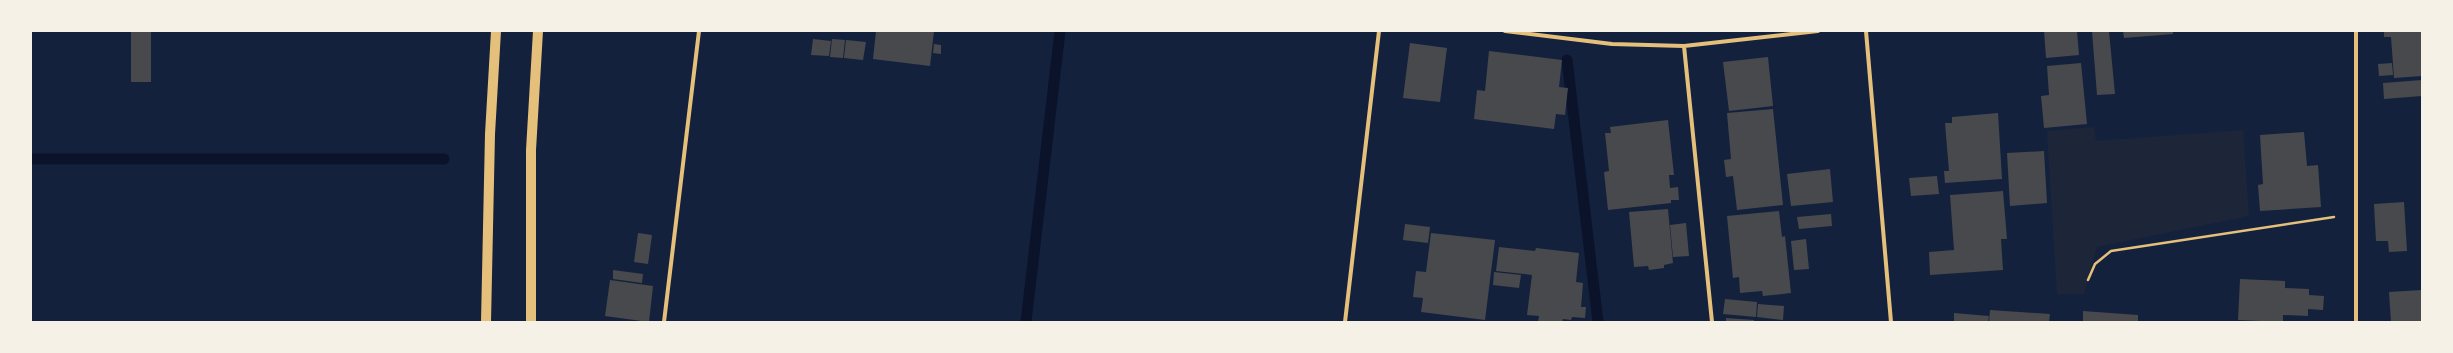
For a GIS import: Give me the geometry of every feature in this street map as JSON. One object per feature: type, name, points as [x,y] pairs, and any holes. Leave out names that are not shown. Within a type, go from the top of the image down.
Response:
[{"type":"main road","points":[[486,322],[490,134],[496,31]]},
{"type":"main road","points":[[531,322],[531,150],[538,31]]},
{"type":"street","points":[[664,322],[699,31]]},
{"type":"street","points":[[1345,322],[1379,31]]},
{"type":"street","points":[[1505,31],[1612,44],[1684,46],[1818,31]]},
{"type":"street","points":[[1866,31],[1891,322]]},
{"type":"street","points":[[2356,31],[2356,322]]},
{"type":"street","points":[[1684,46],[1712,322]]},
{"type":"path","points":[[2088,280],[2095,264],[2111,251],[2357,214]]},
{"type":"shaded area","points":[[2094,127],[2096,141],[2243,130],[2249,216],[2097,247],[2084,294],[2057,294],[2047,131]]},
{"type":"building","points":[[131,31],[151,31],[151,82],[131,82]]},
{"type":"building","points":[[876,31],[934,31],[930,66],[873,59]]},
{"type":"building","points":[[2044,31],[2077,31],[2079,55],[2046,58]]},
{"type":"building","points":[[2092,31],[2109,31],[2115,94],[2097,95]]},
{"type":"building","points":[[2123,31],[2173,31],[2173,34],[2124,38]]},
{"type":"building","points":[[2384,31],[2422,31],[2422,76],[2394,78],[2391,37],[2384,37]]},
{"type":"building","points":[[813,39],[831,41],[829,56],[811,55]]},
{"type":"building","points":[[832,39],[845,40],[843,58],[830,57]]},
{"type":"building","points":[[846,40],[866,42],[863,60],[844,58]]},
{"type":"building","points":[[1410,43],[1447,48],[1440,102],[1403,98]]},
{"type":"building","points":[[934,44],[941,45],[941,54],[933,53]]},
{"type":"building","points":[[1489,51],[1562,60],[1559,87],[1568,88],[1565,115],[1556,114],[1554,129],[1474,119],[1477,90],[1485,91]]},
{"type":"building","points":[[1768,57],[1773,106],[1729,111],[1723,62]]},
{"type":"building","points":[[2081,63],[2087,124],[2044,128],[2041,96],[2049,95],[2047,66]]},
{"type":"building","points":[[2392,63],[2393,75],[2379,76],[2378,64]]},
{"type":"building","points":[[2422,80],[2422,96],[2384,99],[2383,83]]},
{"type":"building","points":[[1773,109],[1783,205],[1737,210],[1733,176],[1726,177],[1724,160],[1731,159],[1727,113]]},
{"type":"building","points":[[1998,113],[2002,179],[1945,183],[1944,171],[1949,171],[1945,123],[1952,123],[1952,117]]},
{"type":"building","points":[[1668,120],[1674,175],[1669,175],[1670,188],[1678,187],[1679,200],[1671,200],[1671,203],[1608,210],[1604,172],[1609,171],[1605,133],[1611,133],[1610,127]]},
{"type":"building","points":[[2304,132],[2307,166],[2318,165],[2321,207],[2260,211],[2258,185],[2263,184],[2260,135]]},
{"type":"building","points":[[2044,151],[2047,203],[2010,206],[2007,153]]},
{"type":"building","points":[[1830,169],[1833,202],[1791,206],[1787,174]]},
{"type":"building","points":[[1937,176],[1939,194],[1911,196],[1909,178]]},
{"type":"building","points":[[2003,191],[2007,239],[2001,239],[2003,270],[1930,275],[1929,252],[1954,250],[1950,195]]},
{"type":"building","points":[[2404,202],[2407,251],[2389,252],[2388,241],[2376,241],[2374,204]]},
{"type":"building","points":[[1668,209],[1673,263],[1664,265],[1664,268],[1649,270],[1648,266],[1634,267],[1629,212]]},
{"type":"building","points":[[1779,211],[1782,237],[1785,236],[1791,293],[1763,296],[1762,291],[1740,293],[1739,277],[1733,278],[1727,216]]},
{"type":"building","points":[[1831,214],[1832,226],[1799,229],[1797,217]]},
{"type":"building","points":[[1686,223],[1689,256],[1673,257],[1670,225]]},
{"type":"building","points":[[1405,224],[1430,227],[1428,243],[1403,240]]},
{"type":"building","points":[[638,233],[652,235],[648,264],[634,262]]},
{"type":"building","points":[[1431,233],[1495,240],[1485,320],[1421,312],[1423,298],[1413,297],[1416,271],[1426,272]]},
{"type":"building","points":[[1806,239],[1809,269],[1794,270],[1791,241]]},
{"type":"building","points":[[1499,247],[1535,251],[1536,248],[1579,253],[1576,282],[1583,283],[1581,307],[1586,307],[1585,318],[1572,317],[1571,320],[1563,319],[1562,322],[1538,322],[1539,316],[1527,315],[1532,275],[1496,271]]},
{"type":"building","points":[[613,270],[643,274],[642,283],[613,279]]},
{"type":"building","points":[[1494,272],[1521,275],[1519,288],[1493,285]]},
{"type":"building","points":[[2240,279],[2285,281],[2285,288],[2309,289],[2309,295],[2324,296],[2323,310],[2308,309],[2308,316],[2283,315],[2283,322],[2238,320]]},
{"type":"building","points":[[610,280],[653,286],[649,322],[605,316]]},
{"type":"building","points":[[2422,290],[2422,322],[2391,322],[2389,292]]},
{"type":"building","points":[[1725,299],[1757,302],[1756,317],[1723,314]]},
{"type":"building","points":[[1758,304],[1784,306],[1783,320],[1757,317]]},
{"type":"building","points":[[1990,310],[2050,314],[2049,322],[1989,322]]},
{"type":"building","points":[[2083,311],[2138,315],[2138,322],[2083,322]]},
{"type":"building","points":[[1954,313],[1989,316],[1988,322],[1954,322]]},
{"type":"building","points":[[1726,318],[1754,320],[1754,322],[1726,322]]},
{"type":"waterway","points":[[1026,322],[1060,31]]},
{"type":"waterway","points":[[1567,60],[1598,322]]},
{"type":"waterway","points":[[31,159],[444,159]]}]
